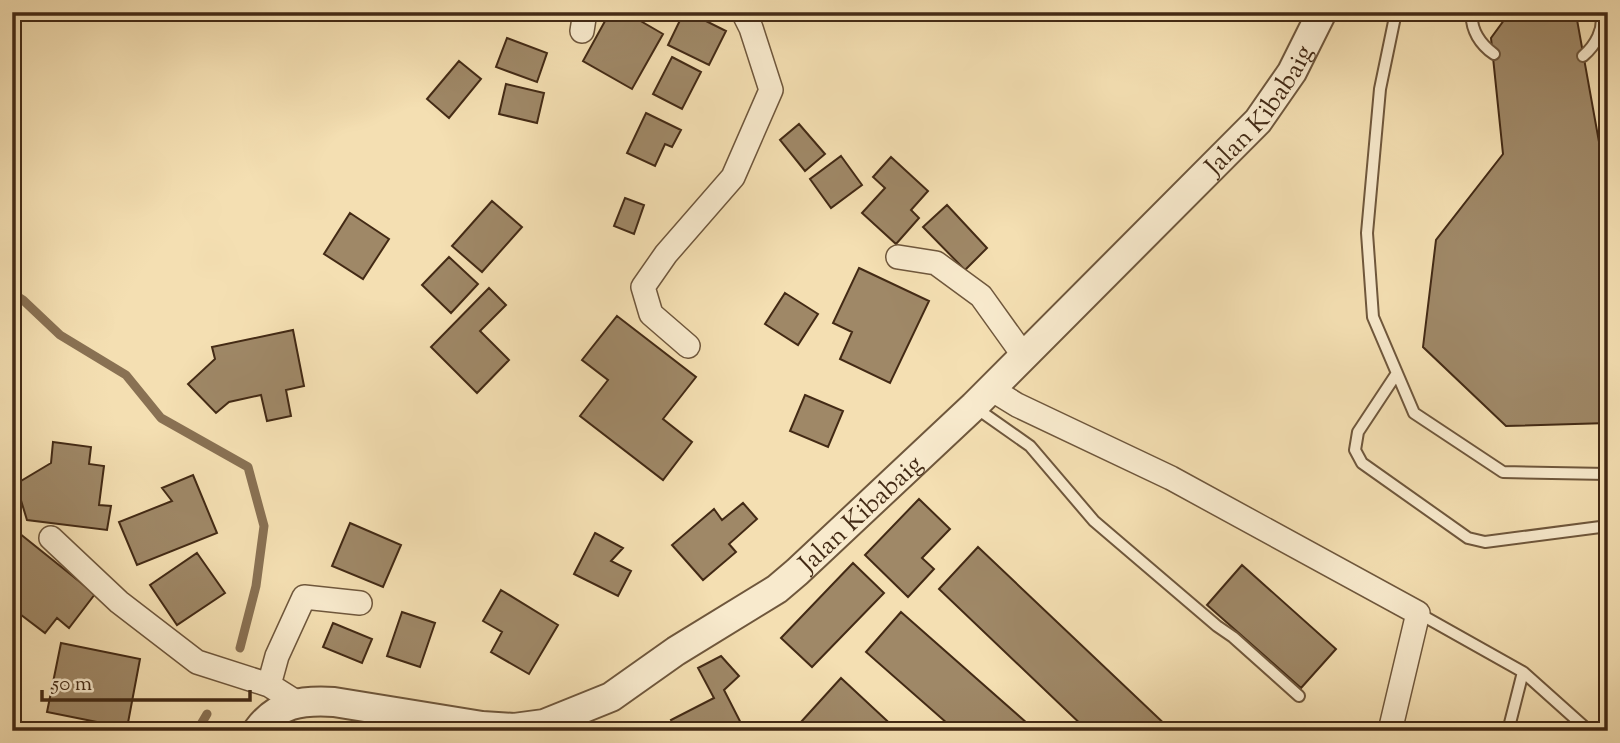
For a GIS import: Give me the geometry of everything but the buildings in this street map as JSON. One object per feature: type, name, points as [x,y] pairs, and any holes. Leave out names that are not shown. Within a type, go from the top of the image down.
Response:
[{"type":"street","points":[[688,345],[651,314],[643,287],[666,254],[733,177],[771,90],[751,28],[743,12]]},
{"type":"street","name":"Jalan Kibabaig","points":[[296,702],[334,702],[482,726],[514,728],[544,724],[611,697],[676,651],[777,589],[982,398],[1258,121],[1292,72],[1322,12]]},
{"type":"street","points":[[898,257],[936,263],[981,296],[1024,356]]},
{"type":"street","points":[[982,398],[1017,405],[1171,478],[1418,613],[1390,731]]},
{"type":"street","points":[[51,538],[119,602],[197,662],[270,685],[296,702],[270,716],[257,731]]},
{"type":"street","points":[[270,685],[278,656],[304,597],[360,603]]},
{"type":"lane","points":[[1396,12],[1380,89],[1367,233],[1373,317],[1415,413],[1503,472],[1608,474]]},
{"type":"lane","points":[[1472,12],[1471,19],[1481,46],[1494,54]]},
{"type":"lane","points":[[1583,56],[1593,48],[1603,22],[1601,12]]},
{"type":"lane","points":[[1397,373],[1357,432],[1354,450],[1362,463],[1468,538],[1485,542],[1608,526]]},
{"type":"lane","points":[[982,398],[1030,446],[1094,521],[1299,696]]},
{"type":"lane","points":[[1418,613],[1522,672],[1588,731]]},
{"type":"lane","points":[[1508,731],[1522,672]]},
{"type":"waterway","points":[[12,293],[60,335],[126,375],[161,418],[248,467],[264,526],[256,586],[240,648]]},
{"type":"waterway","points":[[197,731],[207,714]]}]
